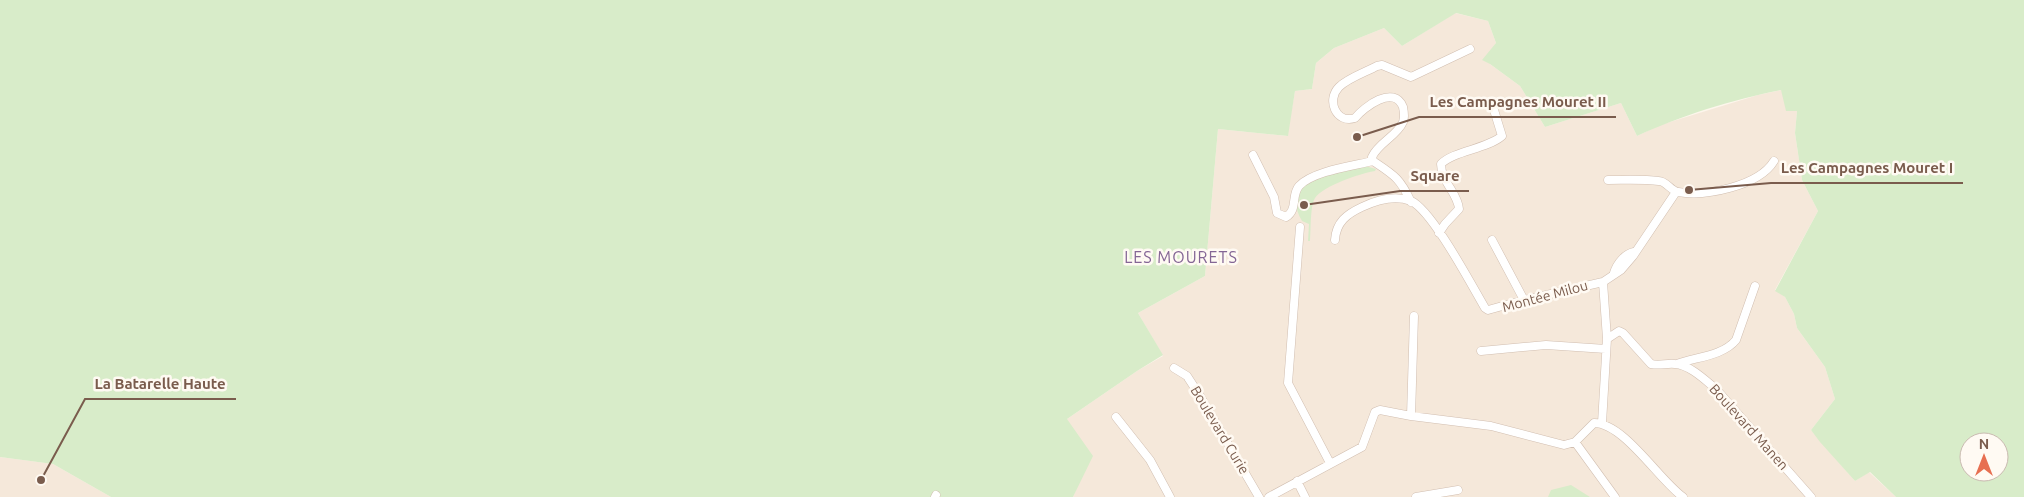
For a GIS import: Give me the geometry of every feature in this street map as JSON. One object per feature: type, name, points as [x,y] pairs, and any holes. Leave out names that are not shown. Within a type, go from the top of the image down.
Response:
[{"type":"street","points":[[1253,155],[1274,197],[1277,213],[1286,216],[1290,214],[1293,208],[1296,192],[1306,180],[1373,161],[1374,153],[1402,124],[1404,114],[1402,106],[1395,98],[1385,97],[1366,105],[1355,118],[1345,119],[1340,117],[1333,107],[1334,95],[1338,88],[1382,65],[1408,77],[1416,76],[1470,49]]},
{"type":"street","points":[[1439,233],[1442,227],[1459,209],[1458,202],[1443,176],[1441,164],[1497,141],[1502,136],[1494,110]]},
{"type":"street","name":"Montée Milou","points":[[1373,161],[1396,177],[1404,186],[1411,202],[1418,206],[1432,221],[1485,308],[1494,310],[1524,300],[1603,282]]},
{"type":"street","points":[[1608,180],[1662,181],[1676,192],[1709,192],[1737,187],[1769,170],[1774,161]]},
{"type":"street","points":[[1602,423],[1607,339],[1603,282],[1621,270],[1634,252],[1643,244],[1676,192]]},
{"type":"street","points":[[1335,240],[1340,223],[1352,212],[1375,201],[1398,198],[1411,202]]},
{"type":"street","points":[[1300,227],[1288,383],[1330,463]]},
{"type":"street","points":[[1492,240],[1524,300]]},
{"type":"street","points":[[1607,339],[1619,331],[1626,336],[1651,364],[1657,366],[1677,364],[1724,350],[1736,340],[1756,286]]},
{"type":"street","points":[[1411,416],[1414,316]]},
{"type":"street","points":[[1480,351],[1546,345],[1606,350]]},
{"type":"street","name":"Boulevard Manen","points":[[1677,364],[1692,371],[1716,389],[1811,497]]},
{"type":"street","name":"Boulevard Curie","points":[[1174,368],[1187,376],[1259,497]]},
{"type":"street","points":[[1269,497],[1362,447],[1375,412],[1380,410],[1411,416],[1491,426],[1564,445],[1575,442],[1594,423],[1602,423],[1628,442],[1683,497]]},
{"type":"street","points":[[1116,417],[1150,460],[1170,497]]},
{"type":"street","points":[[1575,442],[1615,497]]},
{"type":"street","points":[[1297,481],[1305,497]]},
{"type":"street","points":[[1416,497],[1458,490]]},
{"type":"shaded area","points":[[1455,13],[1488,21],[1496,43],[1490,64],[1520,86],[1545,127],[1621,103],[1637,136],[1660,125],[1758,95],[1781,90],[1797,111],[1795,133],[1802,180],[1818,211],[1775,290],[1785,297],[1794,314],[1797,328],[1825,367],[1835,399],[1811,430],[1855,481],[1869,472],[1896,497],[1073,497],[1078,485],[1067,419],[1137,371],[1163,356],[1138,313],[1205,276],[1218,129],[1287,136],[1295,91],[1312,89],[1316,63],[1334,48],[1384,28],[1402,46]]},
{"type":"shaded area","points":[[0,457],[53,464],[111,497],[0,497]]},
{"type":"green space","points":[[0,0],[2024,0],[2024,497],[1896,497],[1870,472],[1855,481],[1811,430],[1835,399],[1825,367],[1797,328],[1794,314],[1785,297],[1775,291],[1818,211],[1802,180],[1795,133],[1797,111],[1786,111],[1781,90],[1708,109],[1637,136],[1621,103],[1545,127],[1520,86],[1482,60],[1496,43],[1488,21],[1456,13],[1402,46],[1384,28],[1334,48],[1316,63],[1312,89],[1295,91],[1288,136],[1218,129],[1205,276],[1138,313],[1163,355],[1067,419],[1093,456],[1073,497],[111,497],[53,464],[0,457]]},
{"type":"green space","points":[[1365,166],[1376,169],[1375,171],[1352,177],[1334,185],[1319,193],[1315,198],[1311,212],[1310,241],[1308,241],[1309,224],[1302,221],[1296,207],[1298,195],[1304,187],[1314,180],[1327,175]]},
{"type":"green space","points":[[1571,485],[1590,497],[1548,497],[1551,490]]},
{"type":"place","name":"Les Campagnes Mouret II","points":[[1357,137]]},
{"type":"place","name":"Les Campagnes Mouret I","points":[[1689,190]]},
{"type":"place","name":"Square","points":[[1304,205]]},
{"type":"place","name":"La Batarelle Haute","points":[[41,480]]},
{"type":"district","name":"LES MOURETS","points":[[1181,257]]}]
